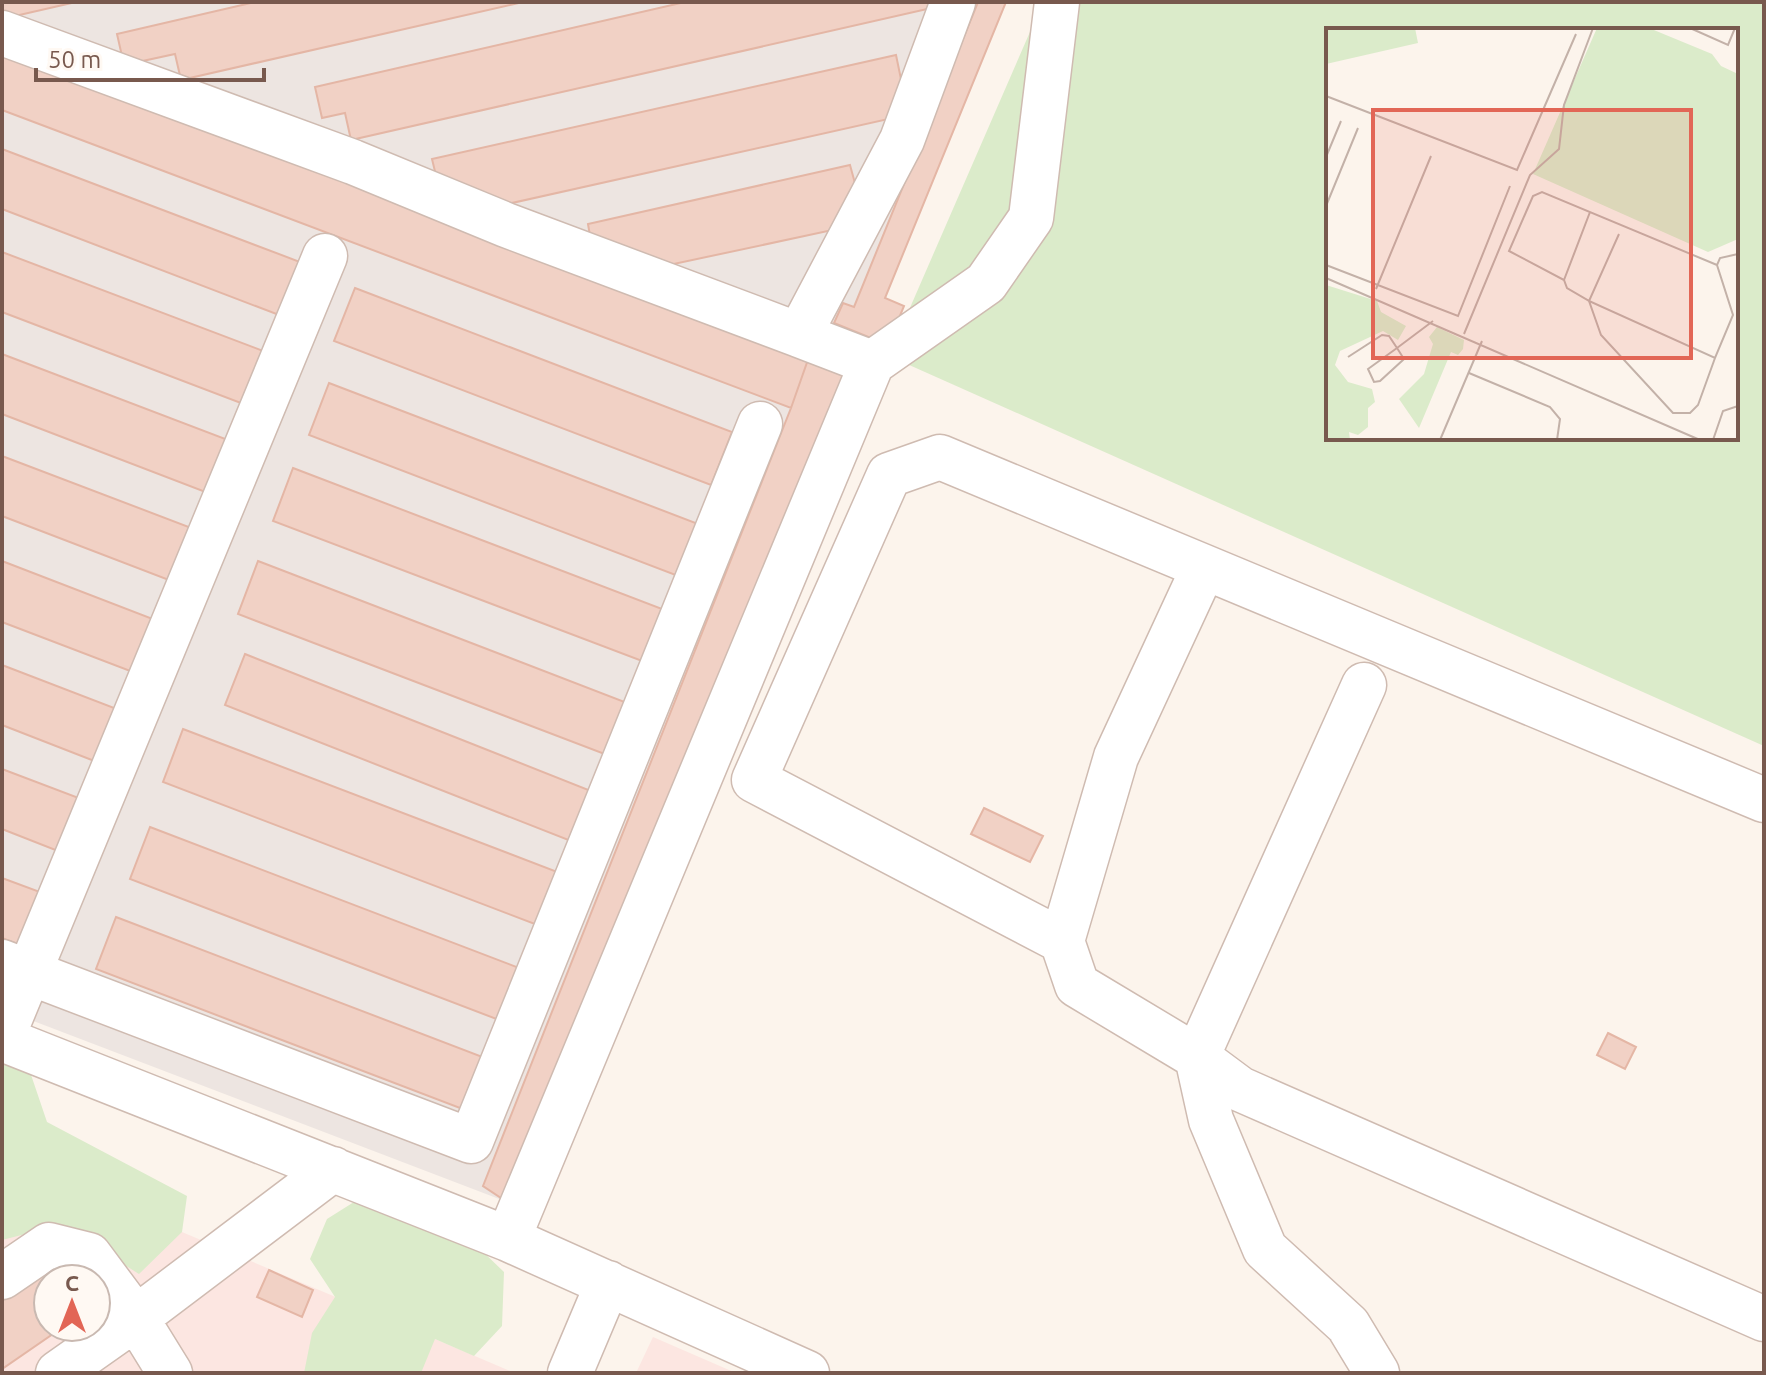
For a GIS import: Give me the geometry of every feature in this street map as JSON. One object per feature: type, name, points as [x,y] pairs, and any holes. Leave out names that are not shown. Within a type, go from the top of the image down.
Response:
[{"type":"lane","points":[[799,335],[902,140],[953,2]]},
{"type":"lane","points":[[508,1239],[872,363],[986,283],[1031,218],[1057,2]]},
{"type":"lane","points":[[2,33],[353,162],[506,225],[872,363]]},
{"type":"lane","points":[[325,256],[15,967],[2,1038],[508,1239],[807,1373]]},
{"type":"lane","points":[[15,967],[471,1141],[760,424]]},
{"type":"lane","points":[[1062,941],[754,780],[889,475],[940,457],[1764,800]]},
{"type":"lane","points":[[1204,567],[1116,757],[1062,941],[1077,985],[1197,1057],[1240,1089],[1764,1319]]},
{"type":"lane","points":[[1364,685],[1197,1057],[1211,1120],[1265,1249],[1348,1325],[1377,1373]]},
{"type":"lane","points":[[58,1373],[333,1169]]},
{"type":"lane","points":[[2,1277],[49,1245],[89,1255],[136,1318],[170,1373]]},
{"type":"lane","points":[[570,1373],[608,1283]]},
{"type":"shaded area","points":[[2,2],[1006,2],[856,369],[507,1202],[2,1009]]},
{"type":"shaded area","points":[[2,1156],[515,1373],[2,1373]]},
{"type":"shaded area","points":[[653,1337],[736,1373],[636,1373]]},
{"type":"green space","points":[[1043,2],[1764,2],[1764,746],[889,356]]},
{"type":"green space","points":[[2,1052],[26,1060],[47,1122],[187,1196],[182,1232],[139,1274],[61,1225],[2,1240]]},
{"type":"green space","points":[[354,1202],[478,1247],[504,1272],[502,1326],[474,1356],[435,1339],[421,1373],[304,1373],[312,1333],[335,1297],[310,1259],[327,1219]]},
{"type":"building","points":[[2,2],[76,2],[2,19]]},
{"type":"building","points":[[255,2],[523,2],[181,80],[175,54],[124,65],[117,34]]},
{"type":"building","points":[[685,2],[935,2],[936,7],[351,140],[345,113],[322,118],[315,87]]},
{"type":"building","points":[[978,2],[1006,2],[885,298],[904,306],[888,345],[834,323],[843,303],[854,307]]},
{"type":"building","points":[[2,46],[811,351],[791,408],[2,110]]},
{"type":"building","points":[[896,55],[902,84],[893,118],[503,205],[439,188],[432,159]]},
{"type":"building","points":[[2,149],[300,262],[279,315],[2,209]]},
{"type":"building","points":[[850,165],[856,187],[842,228],[655,268],[591,242],[588,224]]},
{"type":"building","points":[[2,252],[266,352],[246,405],[2,312]]},
{"type":"building","points":[[355,288],[732,432],[711,485],[334,341]]},
{"type":"building","points":[[811,351],[856,369],[507,1202],[483,1186]]},
{"type":"building","points":[[2,354],[228,440],[208,493],[2,414]]},
{"type":"building","points":[[329,383],[706,527],[686,579],[309,435]]},
{"type":"building","points":[[2,456],[194,529],[174,582],[2,516]]},
{"type":"building","points":[[293,468],[670,612],[650,664],[273,521]]},
{"type":"building","points":[[2,561],[158,621],[138,674],[2,622]]},
{"type":"building","points":[[258,561],[635,706],[615,758],[238,614]]},
{"type":"building","points":[[245,654],[596,793],[576,843],[225,705]]},
{"type":"building","points":[[2,665],[122,711],[102,764],[2,725]]},
{"type":"building","points":[[183,729],[560,873],[540,926],[163,782]]},
{"type":"building","points":[[2,769],[84,800],[63,853],[2,829]]},
{"type":"building","points":[[984,808],[1043,836],[1030,862],[971,834]]},
{"type":"building","points":[[150,827],[527,971],[507,1023],[130,879]]},
{"type":"building","points":[[2,878],[40,892],[20,945],[2,938]]},
{"type":"building","points":[[116,917],[493,1061],[473,1113],[96,969]]},
{"type":"building","points":[[1608,1033],[1636,1047],[1625,1069],[1597,1055]]},
{"type":"building","points":[[269,1270],[313,1290],[302,1317],[257,1297]]},
{"type":"building","points":[[32,1278],[32,1343],[40,1343],[2,1369],[2,1298]]}]
